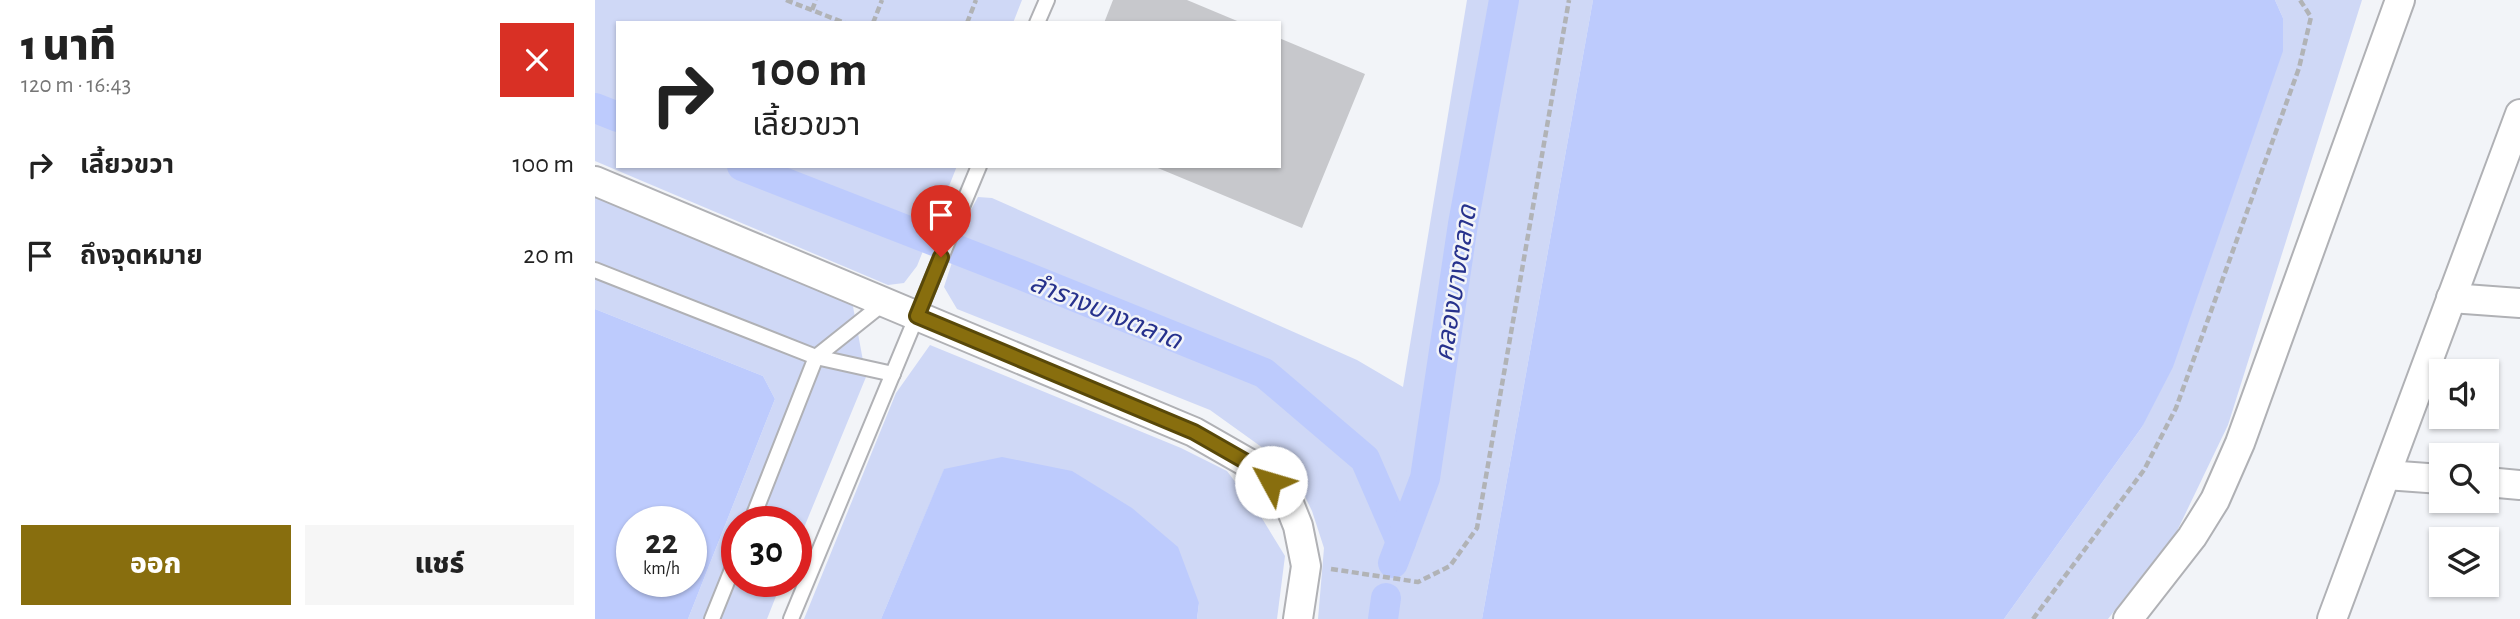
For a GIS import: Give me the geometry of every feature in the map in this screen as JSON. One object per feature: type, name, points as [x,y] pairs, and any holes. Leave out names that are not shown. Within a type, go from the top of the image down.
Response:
[{"type":"street","points":[[2129,619],[2192,537],[2215,500],[2240,443],[2400,0]]},
{"type":"street","points":[[2332,619],[2519,121]]},
{"type":"street","points":[[595,181],[1194,432],[1257,468],[1286,496],[1297,526],[1306,566],[1298,619]]},
{"type":"street","points":[[2451,298],[2520,303]]},
{"type":"street","points":[[2386,475],[2429,478]]},
{"type":"street","points":[[2499,483],[2520,485]]},
{"type":"lane","points":[[1038,21],[1047,0]]},
{"type":"lane","points":[[791,619],[978,168]]},
{"type":"lane","points":[[595,270],[816,357],[893,374]]},
{"type":"lane","points":[[757,506],[816,357],[885,302]]},
{"type":"lane","points":[[712,619],[721,597]]},
{"type":"path","points":[[786,0],[840,21]]},
{"type":"path","points":[[812,10],[816,0]]},
{"type":"path","points":[[874,21],[882,0]]},
{"type":"path","points":[[968,21],[976,0]]},
{"type":"path","points":[[1306,566],[1418,582],[1450,566],[1477,528],[1569,0]]},
{"type":"path","points":[[2033,619],[2144,470],[2176,408],[2299,68],[2311,17],[2300,0]]},
{"type":"shaded area","points":[[595,0],[1022,0],[1014,21],[616,21],[616,168],[956,168],[917,266],[904,283],[888,285],[595,161]]},
{"type":"shaded area","points":[[1467,0],[1593,0],[1482,619],[1318,619],[1324,548],[1312,511],[1291,468],[1210,410],[957,309],[944,287],[966,219],[978,197],[992,198],[1357,360],[1403,387]]},
{"type":"shaded area","points":[[2275,0],[2362,0],[2228,425],[2177,531],[2108,619],[2004,619],[2142,427],[2283,18]]},
{"type":"shaded area","points":[[595,196],[852,301],[866,377],[812,508],[812,506],[733,506],[775,399],[763,376],[595,309]]},
{"type":"shaded area","points":[[930,345],[1181,448],[1227,471],[1260,515],[1285,556],[1277,619],[1197,619],[1199,603],[944,470],[881,619],[804,619],[896,393]]},
{"type":"shaded area","points":[[721,536],[721,597],[776,597],[767,619],[688,619],[697,597],[707,597],[707,571]]},
{"type":"water","points":[[1593,0],[2275,0],[2283,18],[2283,51],[2173,367],[2142,427],[2004,619],[1482,619]]},
{"type":"water","points":[[595,309],[763,376],[775,399],[733,506],[721,506],[721,536],[707,571],[707,506],[616,506],[616,597],[697,597],[688,619],[595,619]]},
{"type":"water","points":[[1002,457],[1072,471],[1132,508],[1178,547],[1199,603],[1197,619],[881,619],[944,469]]},
{"type":"building","points":[[1113,0],[1187,0],[1237,21],[1105,21]]},
{"type":"building","points":[[1281,39],[1365,74],[1302,228],[1158,168],[1281,168]]},
{"type":"waterway","name":"คลองบางตลาด","points":[[1393,563],[1425,478],[1463,224],[1504,0]]},
{"type":"waterway","name":"ลำรางบางตลาด","points":[[595,108],[616,116]]},
{"type":"waterway","name":"ลำรางบางตลาด","points":[[747,168],[1264,373],[1365,459],[1401,542]]},
{"type":"waterway","name":"คลองบางตลาด","points":[[1383,619],[1386,598]]},
{"type":"route","points":[[941,257],[917,316],[1194,432],[1257,468],[1271,482]]}]
